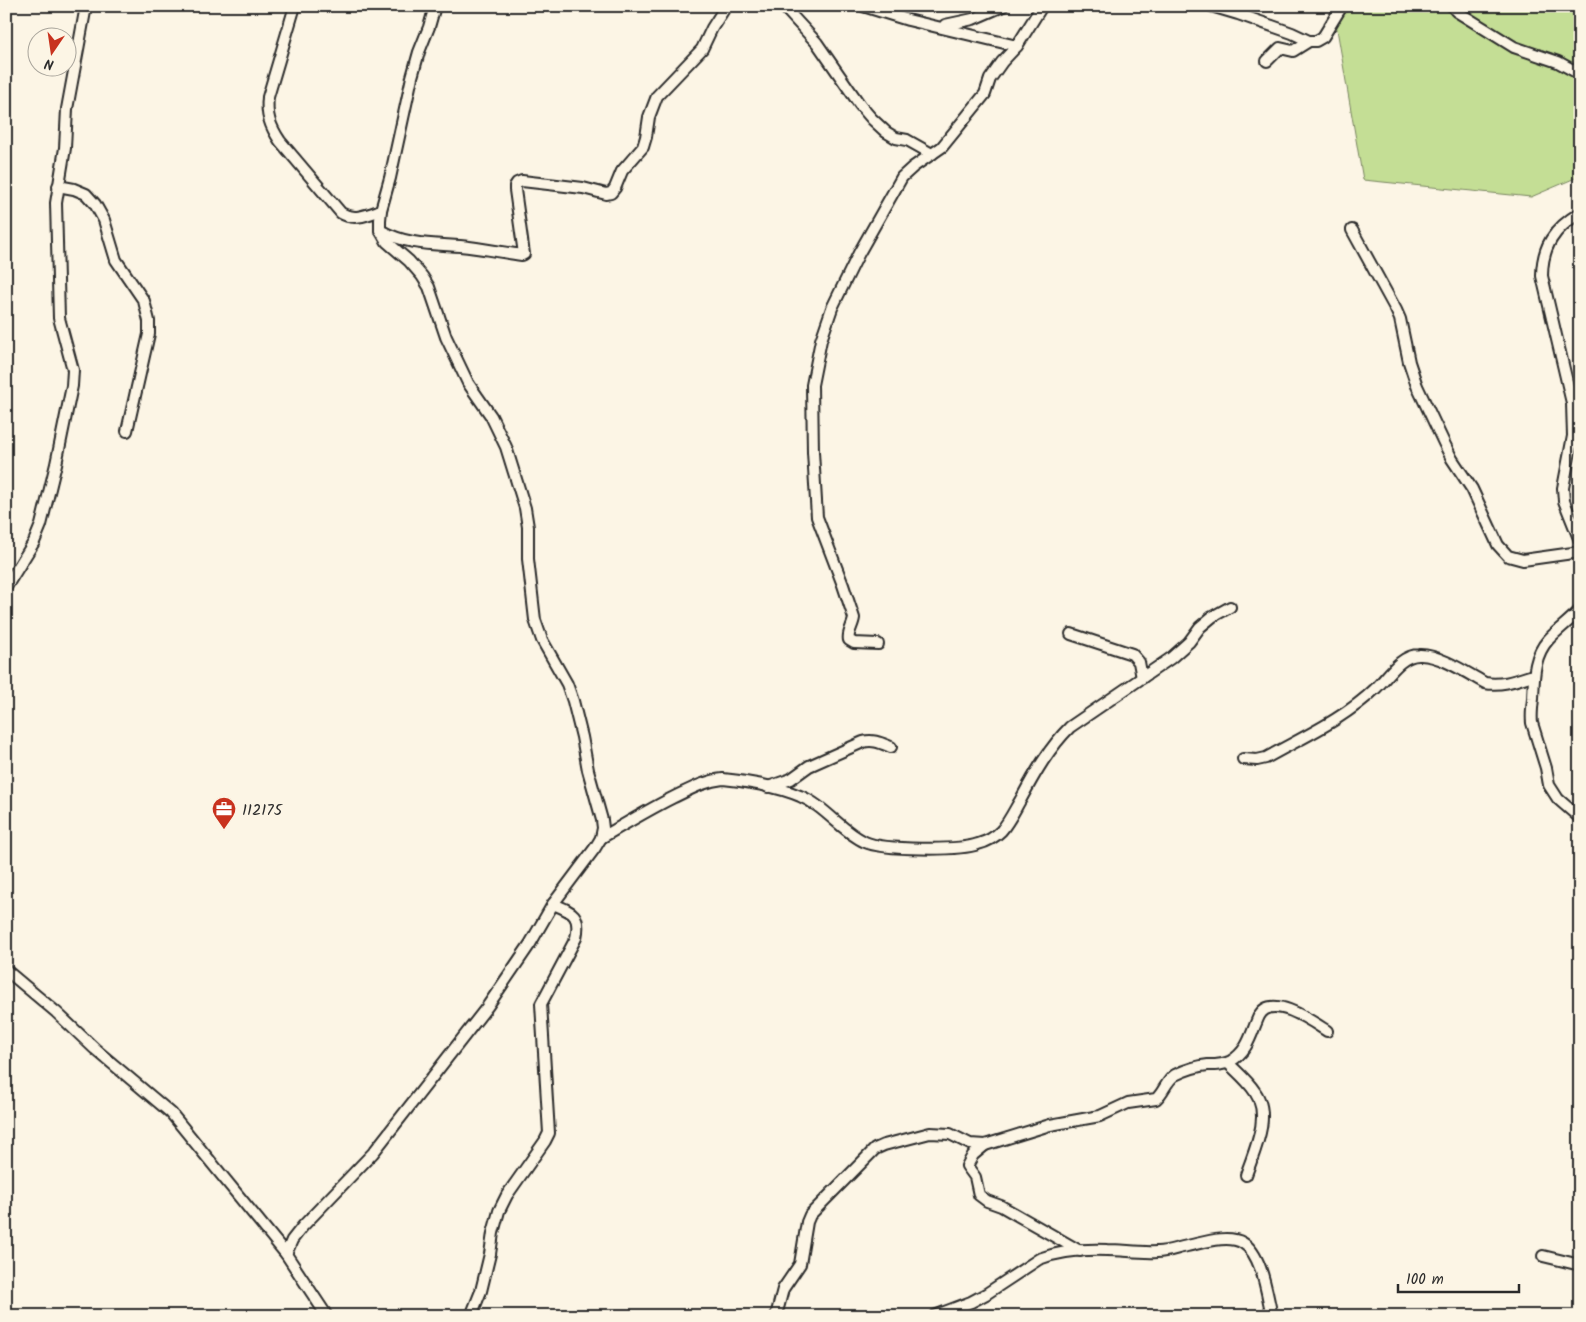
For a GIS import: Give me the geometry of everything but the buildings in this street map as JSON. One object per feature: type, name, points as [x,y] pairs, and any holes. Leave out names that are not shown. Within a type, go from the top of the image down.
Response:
[{"type":"street","points":[[6,587],[34,542],[41,525],[72,386],[73,370],[59,318],[56,203],[65,148],[67,109],[86,6]]},
{"type":"street","points":[[295,6],[268,97],[266,109],[270,124],[280,141],[341,213],[354,218],[381,210]]},
{"type":"street","points":[[286,1254],[292,1240],[303,1226],[373,1152],[457,1046],[512,971],[553,904],[595,848],[601,838],[603,828],[573,701],[567,684],[542,640],[535,620],[528,559],[528,527],[525,508],[506,447],[491,416],[468,383],[446,337],[429,287],[409,261],[387,242],[380,230],[381,210],[390,178],[412,76],[436,6]]},
{"type":"street","points":[[380,230],[399,239],[432,245],[460,246],[524,254],[515,190],[516,183],[522,181],[532,182],[583,188],[606,194],[611,193],[616,188],[622,171],[643,146],[649,117],[657,96],[702,49],[712,28],[726,6]]},
{"type":"street","points":[[783,6],[817,43],[860,105],[872,119],[886,132],[896,138],[907,140],[932,154]]},
{"type":"street","points":[[862,6],[908,20],[1017,46]]},
{"type":"street","points":[[878,644],[854,643],[849,640],[848,636],[854,618],[817,518],[813,452],[812,385],[821,340],[832,308],[859,253],[902,177],[942,147],[985,94],[990,79],[1017,46],[1042,6]]},
{"type":"street","points":[[1211,6],[1240,10],[1309,41],[1316,41],[1324,36],[1342,6]]},
{"type":"street","points":[[1452,6],[1456,11],[1514,47],[1558,62],[1580,74]]},
{"type":"street","points":[[938,26],[973,19],[1002,7]]},
{"type":"street","points":[[1267,61],[1280,48],[1293,51],[1309,41]]},
{"type":"street","points":[[58,186],[74,189],[86,194],[95,204],[104,220],[116,260],[144,301],[149,321],[149,334],[127,431]]},
{"type":"street","points":[[1580,213],[1558,231],[1546,247],[1542,261],[1542,276],[1572,403],[1573,436],[1563,488],[1564,500],[1580,541]]},
{"type":"street","points":[[1352,230],[1400,319],[1409,362],[1417,386],[1452,459],[1472,489],[1498,545],[1508,556],[1523,560],[1580,552]]},
{"type":"street","points":[[601,838],[643,813],[699,784],[712,780],[734,780],[802,797],[853,835],[867,843],[880,846],[922,849],[966,847],[978,844],[990,839],[1000,831],[1057,740],[1081,719],[1171,658],[1189,642],[1200,627],[1212,617],[1230,607]]},
{"type":"street","points":[[1580,610],[1543,647],[1537,657],[1533,675],[1532,723],[1546,768],[1549,785],[1558,798],[1580,818]]},
{"type":"street","points":[[1071,634],[1132,654],[1139,662],[1142,678]]},
{"type":"street","points":[[1244,759],[1256,760],[1266,758],[1342,716],[1377,688],[1401,662],[1410,656],[1417,654],[1433,657],[1485,683],[1503,684],[1533,675]]},
{"type":"street","points":[[767,787],[791,780],[810,766],[869,740],[891,747]]},
{"type":"street","points":[[471,1316],[481,1291],[499,1211],[549,1133],[541,1004],[576,938],[578,927],[576,916],[568,910],[553,904]]},
{"type":"street","points":[[6,970],[171,1113],[286,1254],[327,1316]]},
{"type":"street","points":[[776,1316],[783,1290],[800,1264],[807,1222],[810,1215],[875,1149],[919,1135],[940,1132],[956,1136],[970,1144],[985,1145],[1050,1125],[1100,1116],[1128,1103],[1156,1099],[1171,1078],[1177,1074],[1186,1070],[1228,1063],[1234,1059],[1249,1042],[1259,1016],[1263,1011],[1270,1008],[1294,1011],[1327,1031]]},
{"type":"street","points":[[1228,1063],[1255,1092],[1261,1106],[1262,1121],[1246,1175]]},
{"type":"street","points":[[985,1145],[973,1155],[968,1166],[975,1177],[978,1191],[982,1198],[1001,1206],[1080,1251]]},
{"type":"street","points":[[934,1316],[971,1302],[1039,1259],[1048,1256],[1080,1251],[1107,1250],[1157,1252],[1213,1240],[1233,1240],[1241,1242],[1248,1247],[1258,1265],[1272,1316]]},
{"type":"street","points":[[1543,1256],[1580,1265]]},
{"type":"green space","points":[[1333,6],[1580,6],[1580,176],[1531,197],[1363,180]]},
{"type":"place","name":"112175","points":[[224,830]]}]
